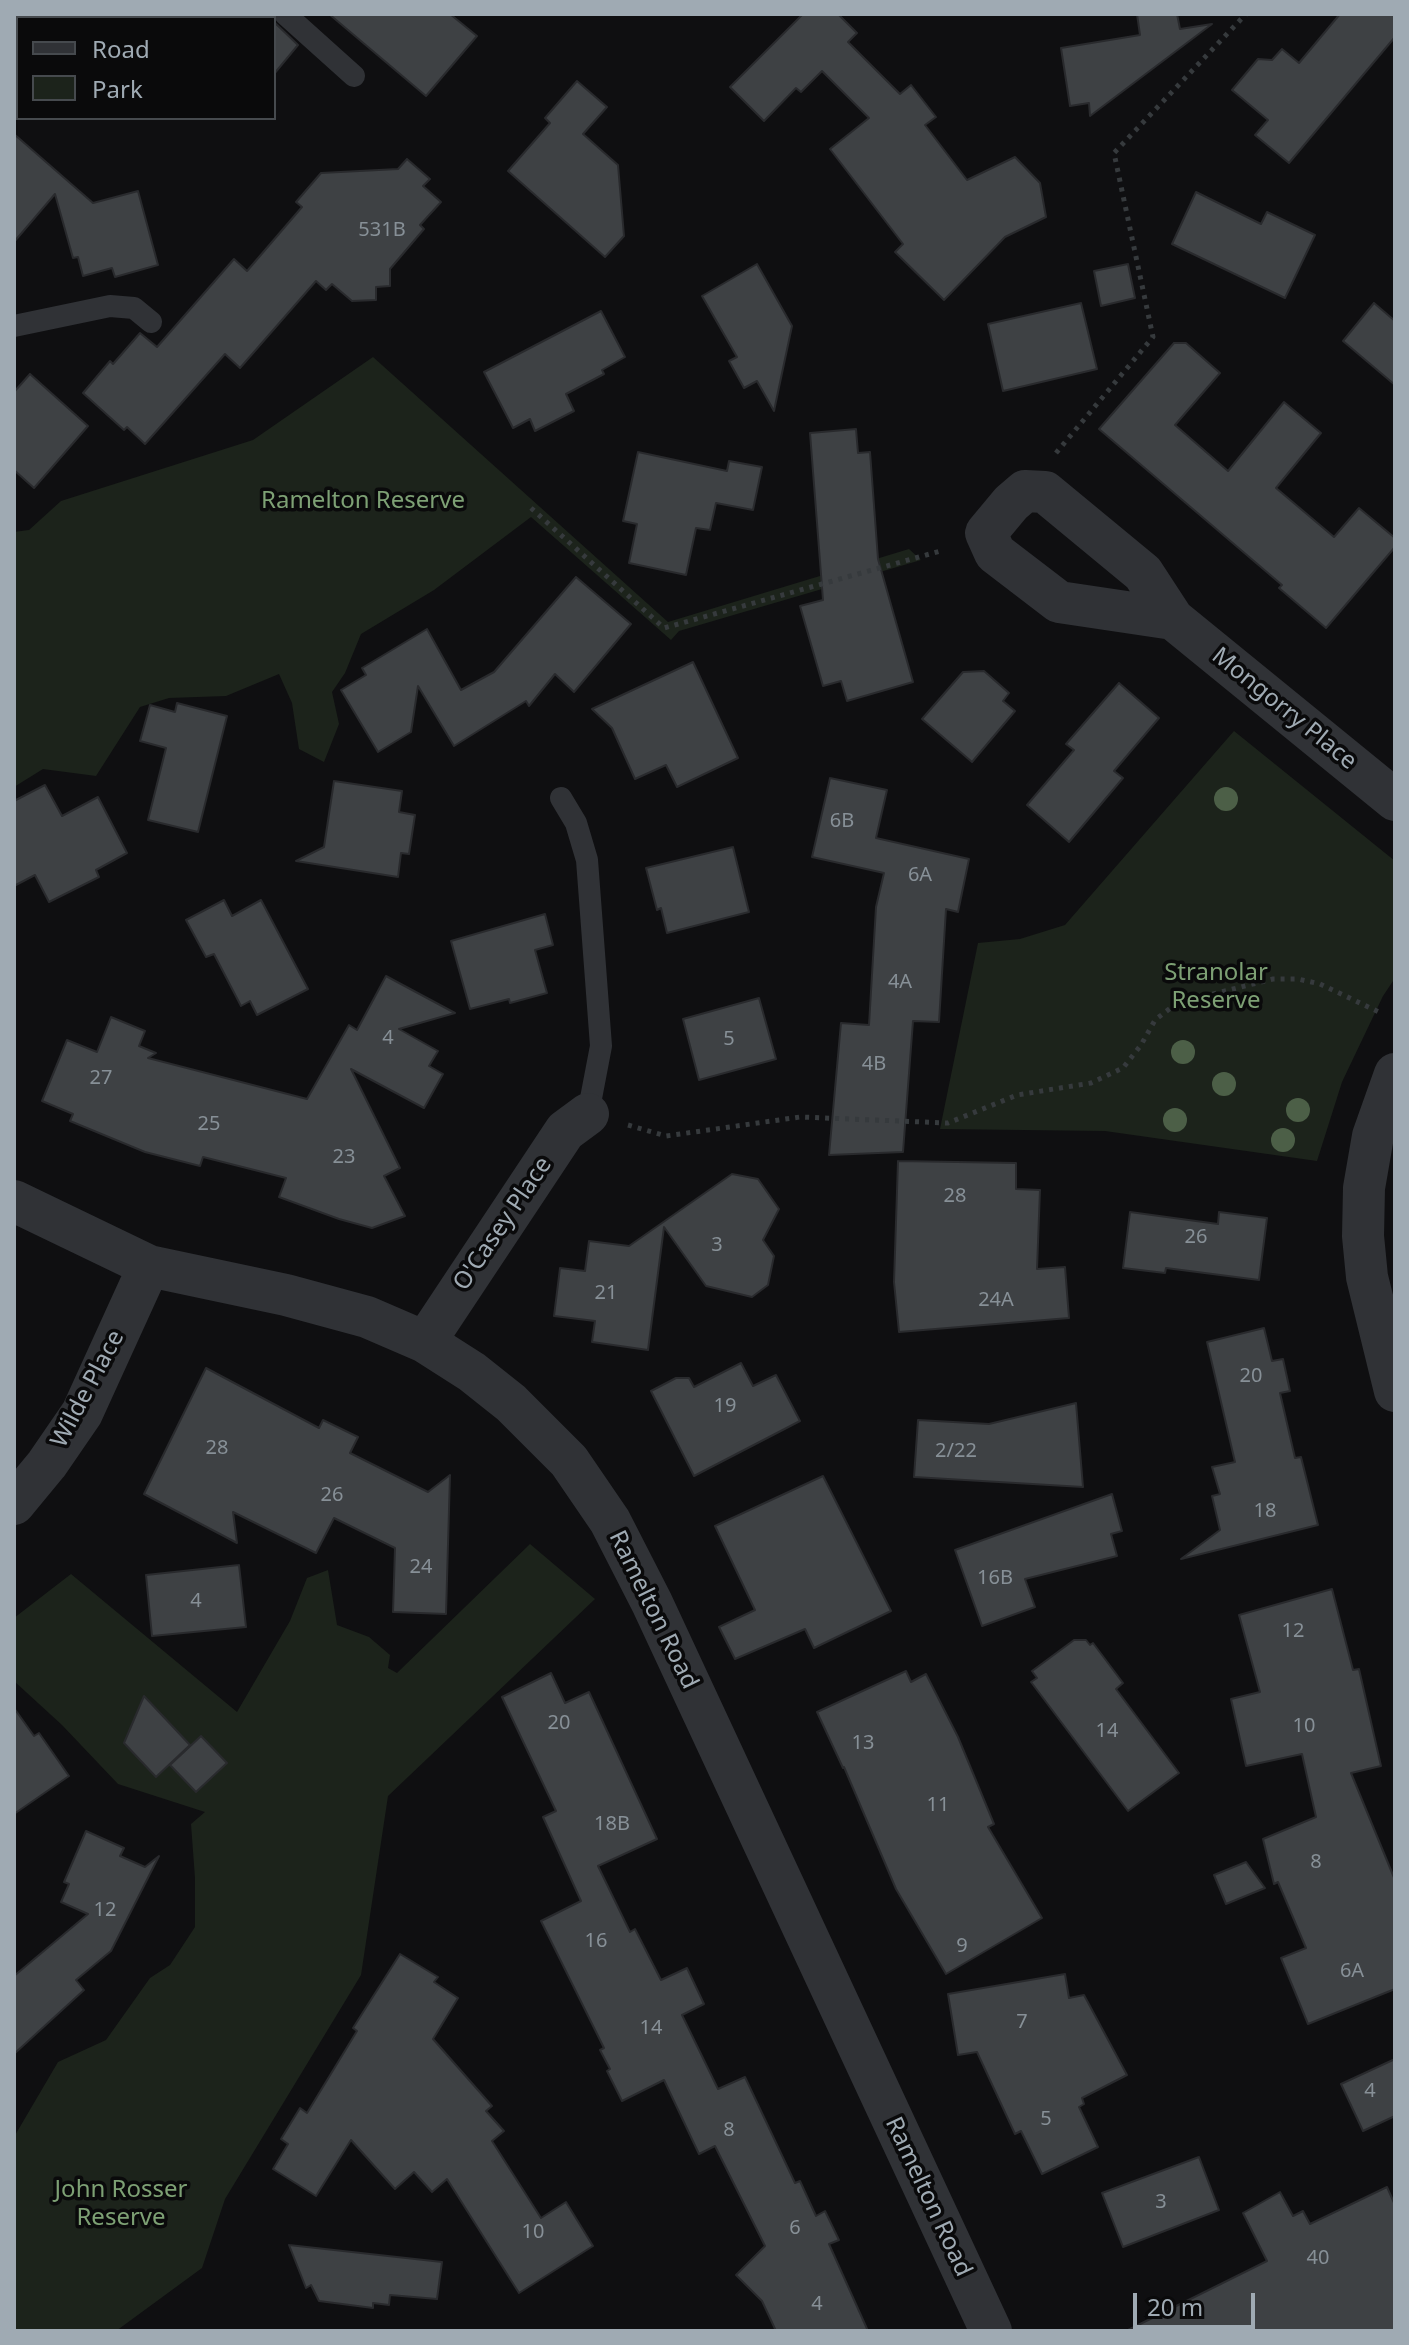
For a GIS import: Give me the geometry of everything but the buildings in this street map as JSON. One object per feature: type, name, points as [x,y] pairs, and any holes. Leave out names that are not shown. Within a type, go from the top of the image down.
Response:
[{"type":"street","name":"Mongorry Place","points":[[1173,619],[1395,800]]},
{"type":"street","points":[[1395,1074],[1373,1136],[1364,1188],[1363,1236],[1367,1277],[1395,1391]]},
{"type":"street","name":"O'Casey Place","points":[[425,1342],[565,1131],[588,1114]]},
{"type":"street","name":"Ramelton Road","points":[[14,1201],[149,1266],[286,1295],[367,1317],[425,1342],[472,1372],[536,1426],[569,1461],[610,1521],[658,1617],[991,2331]]},
{"type":"street","name":"Wilde Place","points":[[14,1504],[47,1464],[82,1413],[149,1266]]},
{"type":"lane","points":[[285,14],[354,76]]},
{"type":"lane","points":[[14,326],[110,306],[134,308],[151,322]]},
{"type":"lane","points":[[561,798],[576,823],[587,860],[601,1046],[588,1114]]},
{"type":"path","points":[[1049,462],[1153,337],[1114,153],[1246,14]]},
{"type":"path","points":[[531,508],[664,628],[944,550]]},
{"type":"path","points":[[588,1114],[666,1136],[800,1117],[948,1123],[1017,1095],[1091,1083],[1123,1068],[1155,1020],[1177,1003],[1227,988],[1273,979],[1298,979],[1320,984],[1379,1012]]},
{"type":"green space","name":"Ramelton Reserve","points":[[373,357],[668,622],[909,549],[921,560],[679,631],[671,640],[531,517],[434,590],[361,634],[345,673],[332,692],[339,724],[324,762],[299,749],[292,703],[279,674],[226,696],[169,698],[140,707],[96,776],[43,769],[14,787],[14,532],[29,530],[61,501],[253,440]]},
{"type":"green space","name":"Stranolar Reserve","points":[[1234,731],[1395,861],[1395,978],[1383,996],[1342,1082],[1317,1161],[1105,1131],[940,1129],[978,943],[1020,939],[1065,925]]},
{"type":"green space","name":"John Rosser Reserve","points":[[530,1544],[595,1599],[388,1796],[361,1975],[225,2199],[202,2268],[116,2331],[14,2331],[14,2137],[58,2062],[106,2040],[150,1978],[170,1965],[195,1927],[191,1824],[205,1812],[118,1784],[62,1725],[14,1681],[14,1618],[71,1574],[237,1712],[290,1621],[307,1578],[328,1570],[337,1625],[369,1637],[390,1655],[388,1668],[397,1673]]}]
